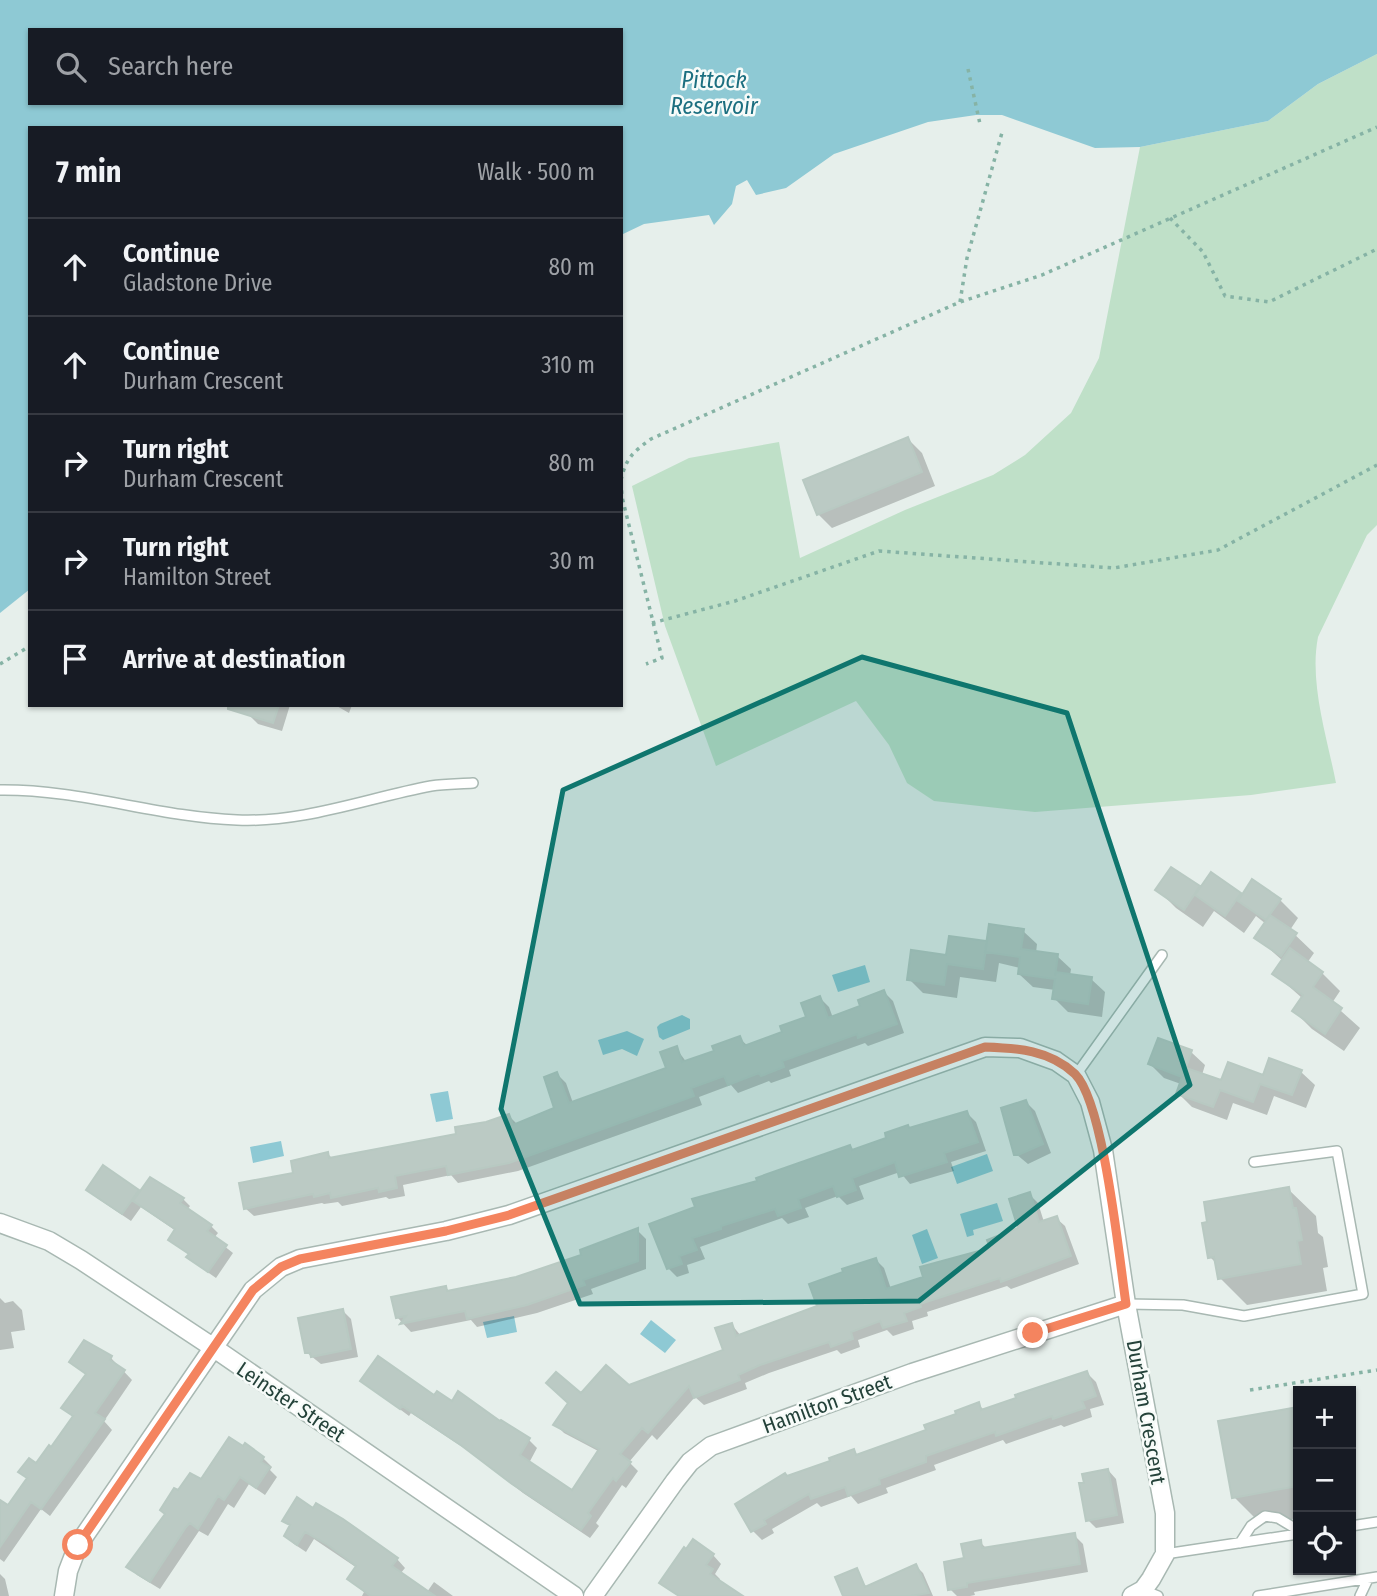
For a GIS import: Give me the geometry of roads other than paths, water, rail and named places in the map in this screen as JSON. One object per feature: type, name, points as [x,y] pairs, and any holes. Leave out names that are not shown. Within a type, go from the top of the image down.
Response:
[{"type":"street","points":[[64,1596],[68,1571],[78,1545],[253,1290],[281,1267],[300,1259],[446,1231],[509,1215],[985,1047],[1020,1048],[1040,1054],[1076,1075]]},
{"type":"street","name":"Durham Crescent","points":[[1076,1075],[1090,1102],[1102,1150],[1126,1304],[1165,1513],[1165,1554]]},
{"type":"street","name":"Leinster Street","points":[[0,1223],[49,1241],[69,1253],[214,1348],[574,1596]]},
{"type":"street","name":"Hamilton Street","points":[[593,1596],[684,1470],[699,1453],[711,1446],[912,1373],[1126,1304]]},
{"type":"street","points":[[1145,1594],[1165,1554]]},
{"type":"lane","points":[[0,790],[64,794],[150,811],[238,821],[310,814],[432,786],[473,783]]},
{"type":"lane","points":[[1076,1075],[1162,955]]},
{"type":"lane","points":[[1126,1304],[1183,1305],[1244,1316],[1363,1294],[1337,1151],[1254,1161]]},
{"type":"lane","points":[[1240,1543],[1251,1526],[1265,1517],[1278,1518],[1293,1528]]},
{"type":"lane","points":[[1356,1525],[1377,1522]]},
{"type":"lane","points":[[1165,1554],[1293,1533]]},
{"type":"lane","points":[[1258,1596],[1373,1578]]},
{"type":"lane","points":[[1360,1596],[1373,1578]]},
{"type":"water","name":"Pittock Reservoir","points":[[0,0],[1377,0],[1377,54],[1318,84],[1268,121],[1140,147],[1095,148],[1002,115],[976,115],[928,122],[834,154],[786,188],[756,195],[747,180],[736,186],[732,204],[714,225],[709,215],[644,224],[623,234],[623,126],[28,126],[28,591],[0,613]]},
{"type":"water","points":[[865,965],[870,982],[838,992],[832,975]]},
{"type":"water","points":[[682,1015],[690,1019],[690,1029],[663,1040],[659,1037],[657,1027],[660,1024]]},
{"type":"water","points":[[627,1031],[644,1039],[637,1056],[622,1049],[603,1055],[598,1040]]},
{"type":"water","points":[[448,1091],[453,1119],[436,1122],[430,1094]]},
{"type":"water","points":[[281,1141],[284,1156],[253,1163],[250,1147]]},
{"type":"water","points":[[987,1154],[993,1171],[957,1184],[951,1167]]},
{"type":"water","points":[[997,1203],[1003,1221],[973,1230],[974,1235],[967,1237],[960,1214]]},
{"type":"water","points":[[927,1229],[938,1258],[922,1264],[912,1235]]},
{"type":"water","points":[[514,1316],[517,1332],[487,1338],[483,1322]]},
{"type":"water","points":[[651,1320],[676,1340],[665,1353],[640,1334]]}]
